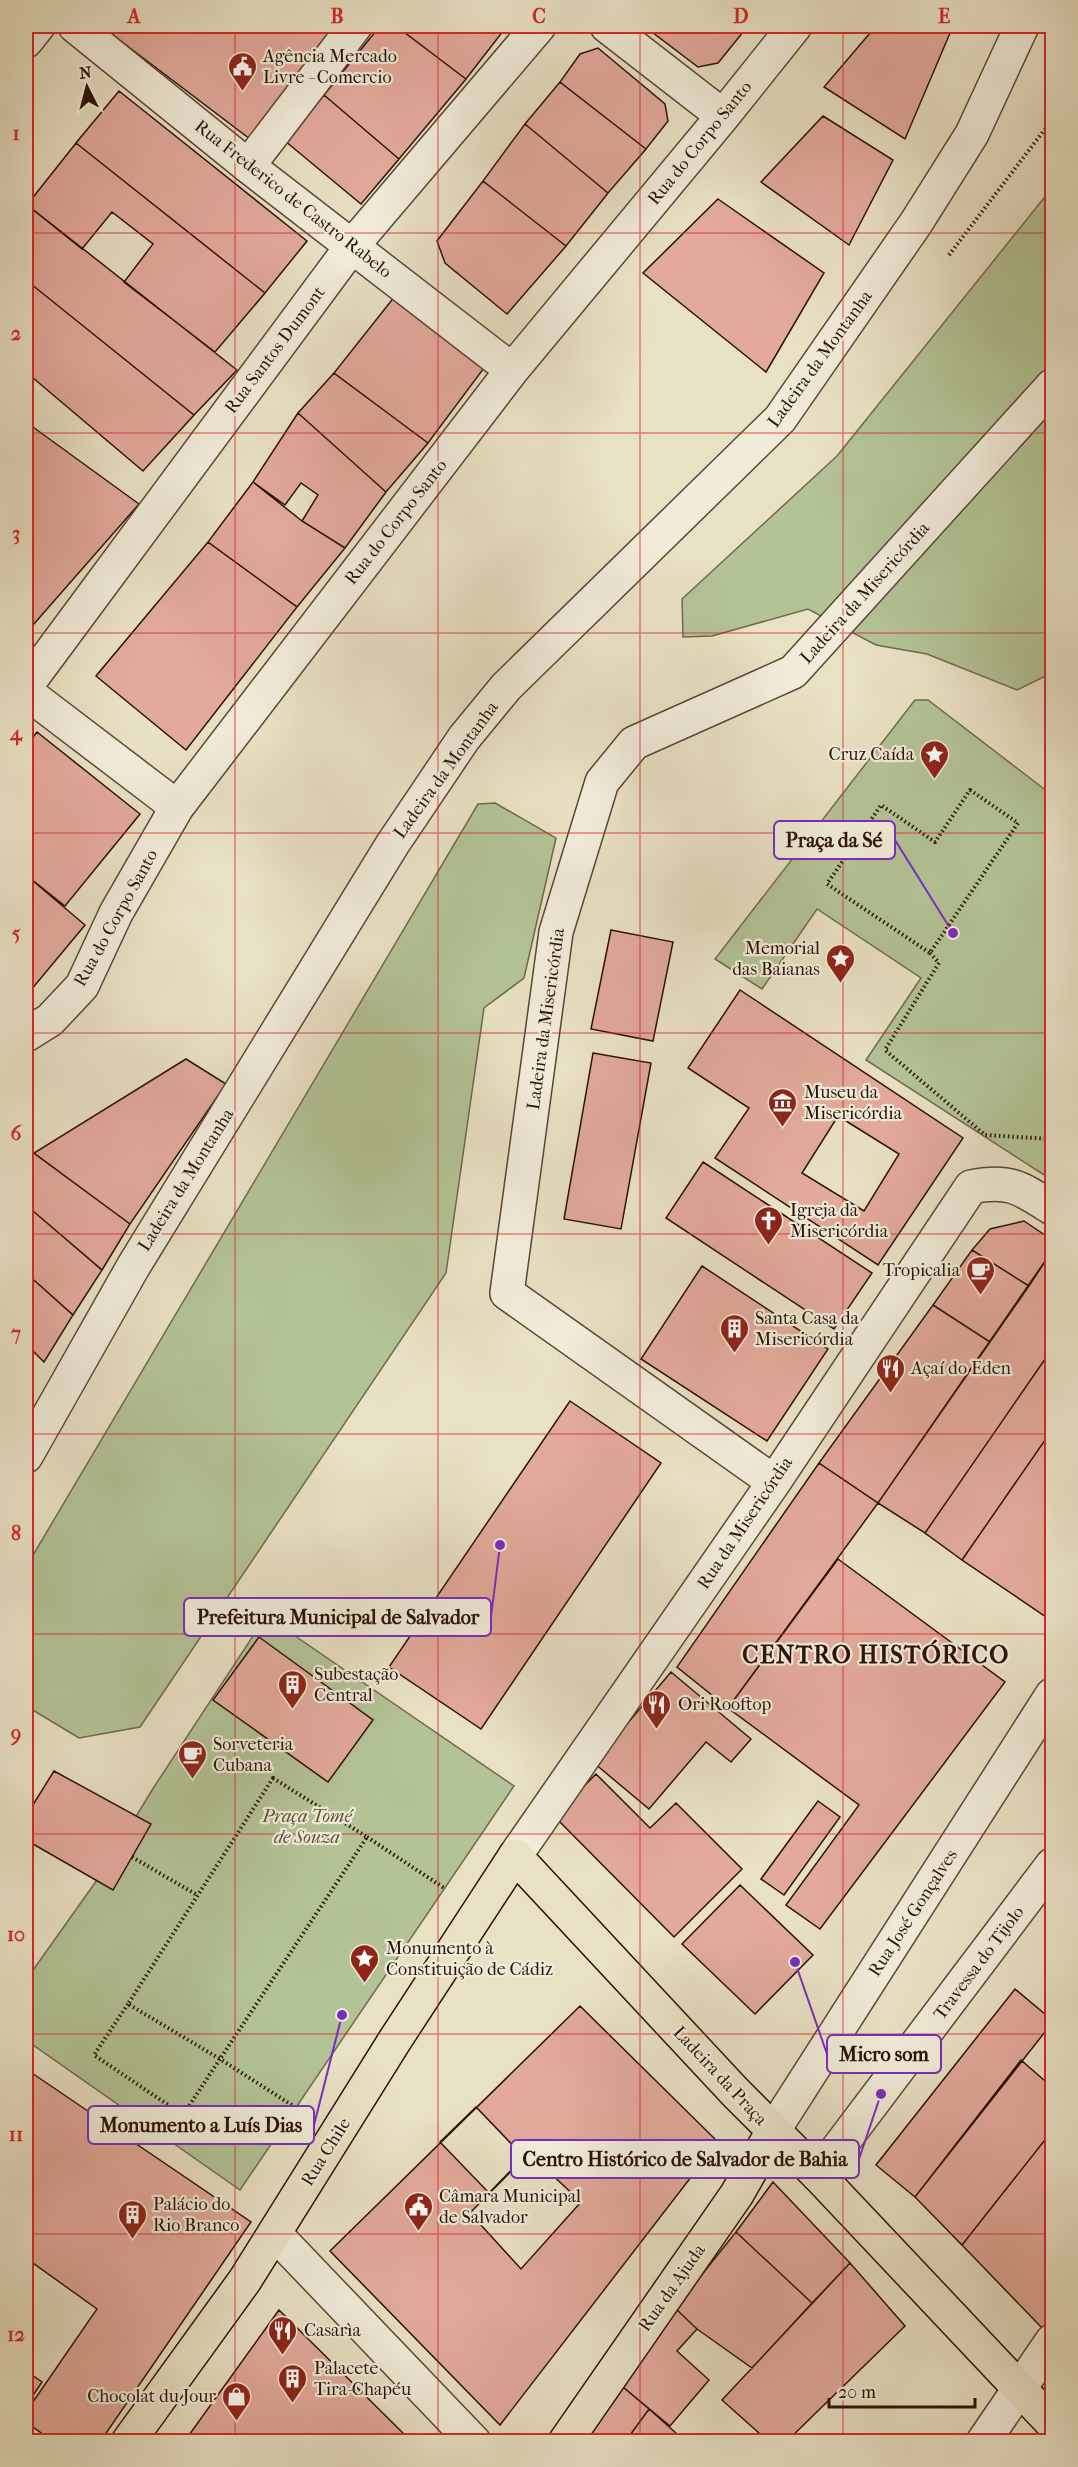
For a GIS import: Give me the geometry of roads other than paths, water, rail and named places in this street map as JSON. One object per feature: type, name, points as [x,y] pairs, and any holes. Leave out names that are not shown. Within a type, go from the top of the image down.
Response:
[{"type":"main road","name":"Ladeira da Praça","points":[[515,1856],[773,2131],[818,2175],[1019,2390],[1053,2423]]},
{"type":"main road","name":"Rua Chile","points":[[128,2442],[245,2280],[395,2040],[515,1856]]},
{"type":"main road","name":"Rua da Ajuda","points":[[565,2442],[737,2194],[773,2131]]},
{"type":"street","points":[[26,41],[38,26]]},
{"type":"street","name":"Rua Frederico de Castro Rabelo","points":[[75,26],[248,165],[512,370]]},
{"type":"street","points":[[248,165],[355,26]]},
{"type":"street","name":"Rua Santos Dumont","points":[[26,686],[352,246],[539,26]]},
{"type":"street","points":[[607,26],[723,116]]},
{"type":"street","name":"Rua do Corpo Santo","points":[[26,1035],[50,1020],[82,986],[116,913],[177,807],[512,370],[795,26]]},
{"type":"street","name":"Ladeira da Montanha","points":[[26,1456],[133,1267],[392,845],[464,738],[514,679],[780,419],[916,224],[972,134],[1022,26]]},
{"type":"street","name":"Ladeira da Misericórdia","points":[[774,1482],[507,1293],[556,932],[602,782],[634,743],[793,672],[1053,386]]},
{"type":"street","points":[[26,692],[177,807]]},
{"type":"street","name":"Rua da Misericórdia","points":[[515,1856],[774,1482],[971,1187],[992,1182],[1006,1183],[1018,1187],[1053,1208]]},
{"type":"street","name":"Rua José Gonçalves","points":[[773,2131],[1053,1695]]},
{"type":"street","name":"Travessa do Tijolo","points":[[818,2175],[1053,1865]]},
{"type":"street","points":[[275,2234],[474,2442]]},
{"type":"street","points":[[983,2442],[1053,2341]]},
{"type":"place","name":"Agência Mercado Livre - Comercio","points":[[242,92]]},
{"type":"place","name":"Cruz Caída","points":[[935,780]]},
{"type":"place","name":"Praça da Sé","points":[[953,933]]},
{"type":"place","name":"Memorial das Baianas","points":[[841,984]]},
{"type":"place","name":"Museu da Misericórdia","points":[[783,1128]]},
{"type":"place","name":"Igreja da Misericórdia","points":[[769,1246]]},
{"type":"place","name":"Tropicalia","points":[[981,1296]]},
{"type":"place","name":"Santa Casa da Misericórdia","points":[[734,1354]]},
{"type":"place","name":"Açaí do Eden","points":[[890,1394]]},
{"type":"place","name":"Prefeitura Municipal de Salvador","points":[[500,1545]]},
{"type":"place","name":"Subestação Central","points":[[293,1710]]},
{"type":"place","name":"Ori Rooftop","points":[[657,1730]]},
{"type":"place","name":"Sorveteria Cubana","points":[[192,1780]]},
{"type":"place","name":"Micro som","points":[[795,1962]]},
{"type":"place","name":"Monumento à Constituição de Cádiz","points":[[365,1984]]},
{"type":"place","name":"Monumento a Luís Dias","points":[[342,2015]]},
{"type":"place","name":"Centro Histórico de Salvador de Bahia","points":[[881,2094]]},
{"type":"place","name":"Câmara Municipal de Salvador","points":[[418,2232]]},
{"type":"place","name":"Palácio do Rio Branco","points":[[132,2240]]},
{"type":"place","name":"Casarìa","points":[[283,2356]]},
{"type":"place","name":"Palacete Tira-Chapéu","points":[[293,2404]]},
{"type":"place","name":"Chocolat du Jour","points":[[237,2422]]},
{"type":"district","name":"CENTRO HISTÓRICO","points":[[876,1655]]},
{"type":"park label","name":"Praça Tomé de Souza","points":[[307,1826]]}]
